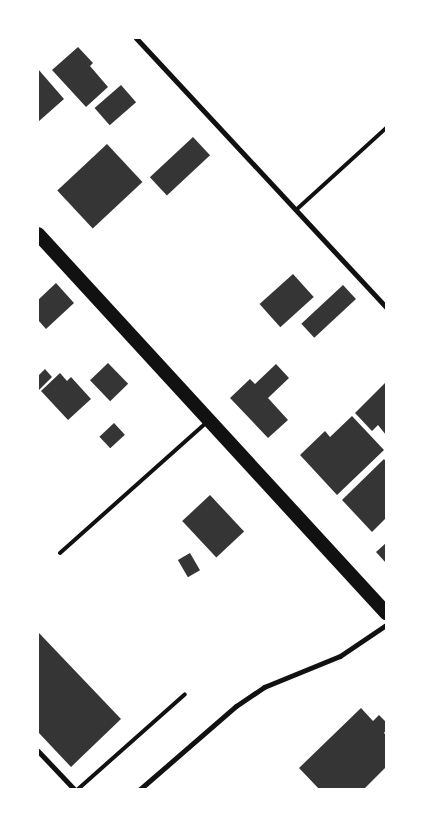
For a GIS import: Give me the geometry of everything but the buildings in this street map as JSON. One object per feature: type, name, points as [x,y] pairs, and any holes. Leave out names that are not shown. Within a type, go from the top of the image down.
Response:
[{"type":"highway","points":[[38,234],[386,613]]},
{"type":"street","points":[[136,38],[386,307]]},
{"type":"street","points":[[139,790],[236,706],[264,687],[340,656],[386,625]]},
{"type":"street","points":[[38,751],[76,790]]},
{"type":"lane","points":[[296,210],[386,128]]},
{"type":"lane","points":[[60,553],[209,420]]},
{"type":"lane","points":[[76,790],[185,694]]}]
